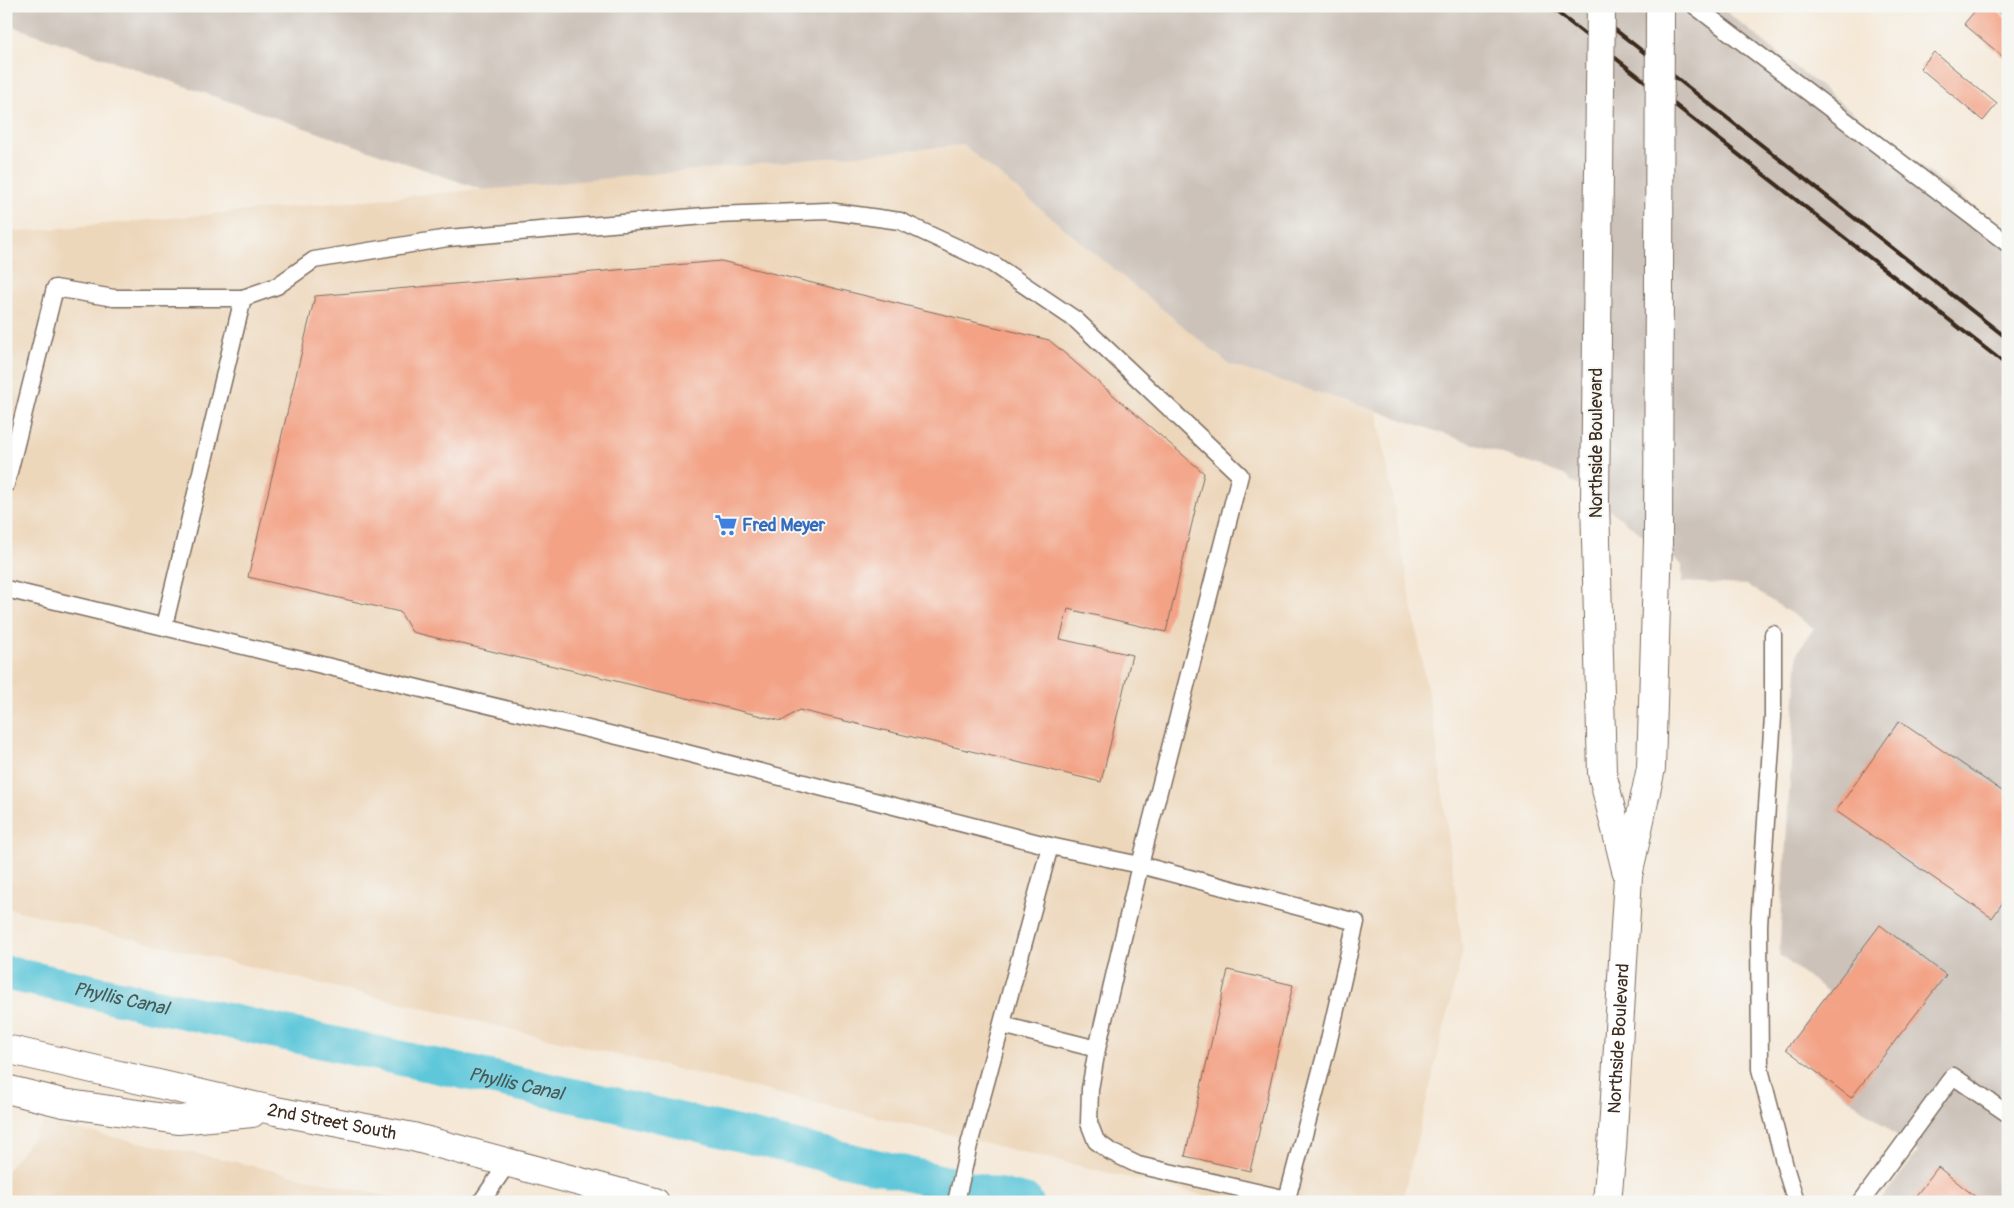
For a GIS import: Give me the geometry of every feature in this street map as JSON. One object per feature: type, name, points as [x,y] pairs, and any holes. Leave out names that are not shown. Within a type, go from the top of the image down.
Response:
[{"type":"main road","name":"Northside Boulevard","points":[[1601,6],[1594,500],[1602,773],[1628,876]]},
{"type":"main road","name":"Northside Boulevard","points":[[1607,1202],[1612,1148],[1628,876],[1651,768],[1658,541],[1660,6]]},
{"type":"main road","name":"2nd Street South","points":[[6,1049],[276,1111],[413,1137],[655,1202]]},
{"type":"main road","points":[[6,1090],[63,1103],[178,1120],[276,1111]]},
{"type":"lane","points":[[1695,6],[2008,244]]},
{"type":"lane","points":[[6,484],[55,288],[114,298],[243,298],[277,286],[314,260],[448,238],[716,215],[828,211],[900,221],[993,264],[1076,320],[1240,475],[1140,866],[1097,1049],[1090,1089],[1089,1123],[1096,1140],[1112,1152],[1138,1164],[1287,1199],[1328,1044],[1356,922],[1140,866],[1050,846],[659,746],[6,588]]},
{"type":"lane","points":[[164,626],[243,298]]},
{"type":"lane","points":[[1773,634],[1773,717],[1759,925],[1760,1069],[1796,1202]]},
{"type":"lane","points":[[956,1202],[969,1145],[1050,846]]},
{"type":"lane","points":[[1002,1025],[1097,1049]]},
{"type":"lane","points":[[1861,1202],[1954,1076],[2008,1114]]},
{"type":"lane","points":[[481,1202],[508,1163]]},
{"type":"shaded area","points":[[6,6],[1719,6],[2008,235],[2008,1202],[1879,1202],[1918,1152],[1785,1049],[1828,992],[1779,955],[1798,651],[1814,628],[1747,585],[1682,582],[1682,565],[1564,475],[1377,411],[1230,365],[963,145],[483,190],[6,24]]},
{"type":"shaded area","points":[[963,145],[1230,365],[1377,411],[1435,733],[1463,950],[1402,1202],[1230,1202],[6,908],[6,227],[18,232]]},
{"type":"shaded area","points":[[44,1123],[223,1159],[411,1202],[6,1202],[6,1172]]},
{"type":"building","points":[[1979,6],[1991,6],[2008,20],[2008,61],[1964,24]]},
{"type":"building","points":[[1934,52],[1997,104],[1983,121],[1920,68]]},
{"type":"building","name":"Fred Meyer","points":[[721,261],[1049,340],[1204,473],[1166,632],[1068,609],[1060,639],[1132,655],[1101,782],[799,710],[782,721],[412,632],[400,612],[248,577],[315,296]]},
{"type":"building","points":[[1899,721],[2008,795],[2008,895],[1992,918],[1836,811]]},
{"type":"building","points":[[1880,925],[1946,975],[1851,1098],[1786,1049]]},
{"type":"building","points":[[1228,970],[1293,985],[1250,1171],[1185,1156]]},
{"type":"building","points":[[1938,1167],[1982,1202],[1911,1202]]},
{"type":"waterway","name":"Phyllis Canal","points":[[6,973],[608,1103],[1026,1202]]},
{"type":"railway","points":[[1549,6],[2008,366]]},
{"type":"railway","points":[[1585,6],[2008,339]]},
{"type":"place","name":"Fred Meyer","points":[[726,525]]}]
